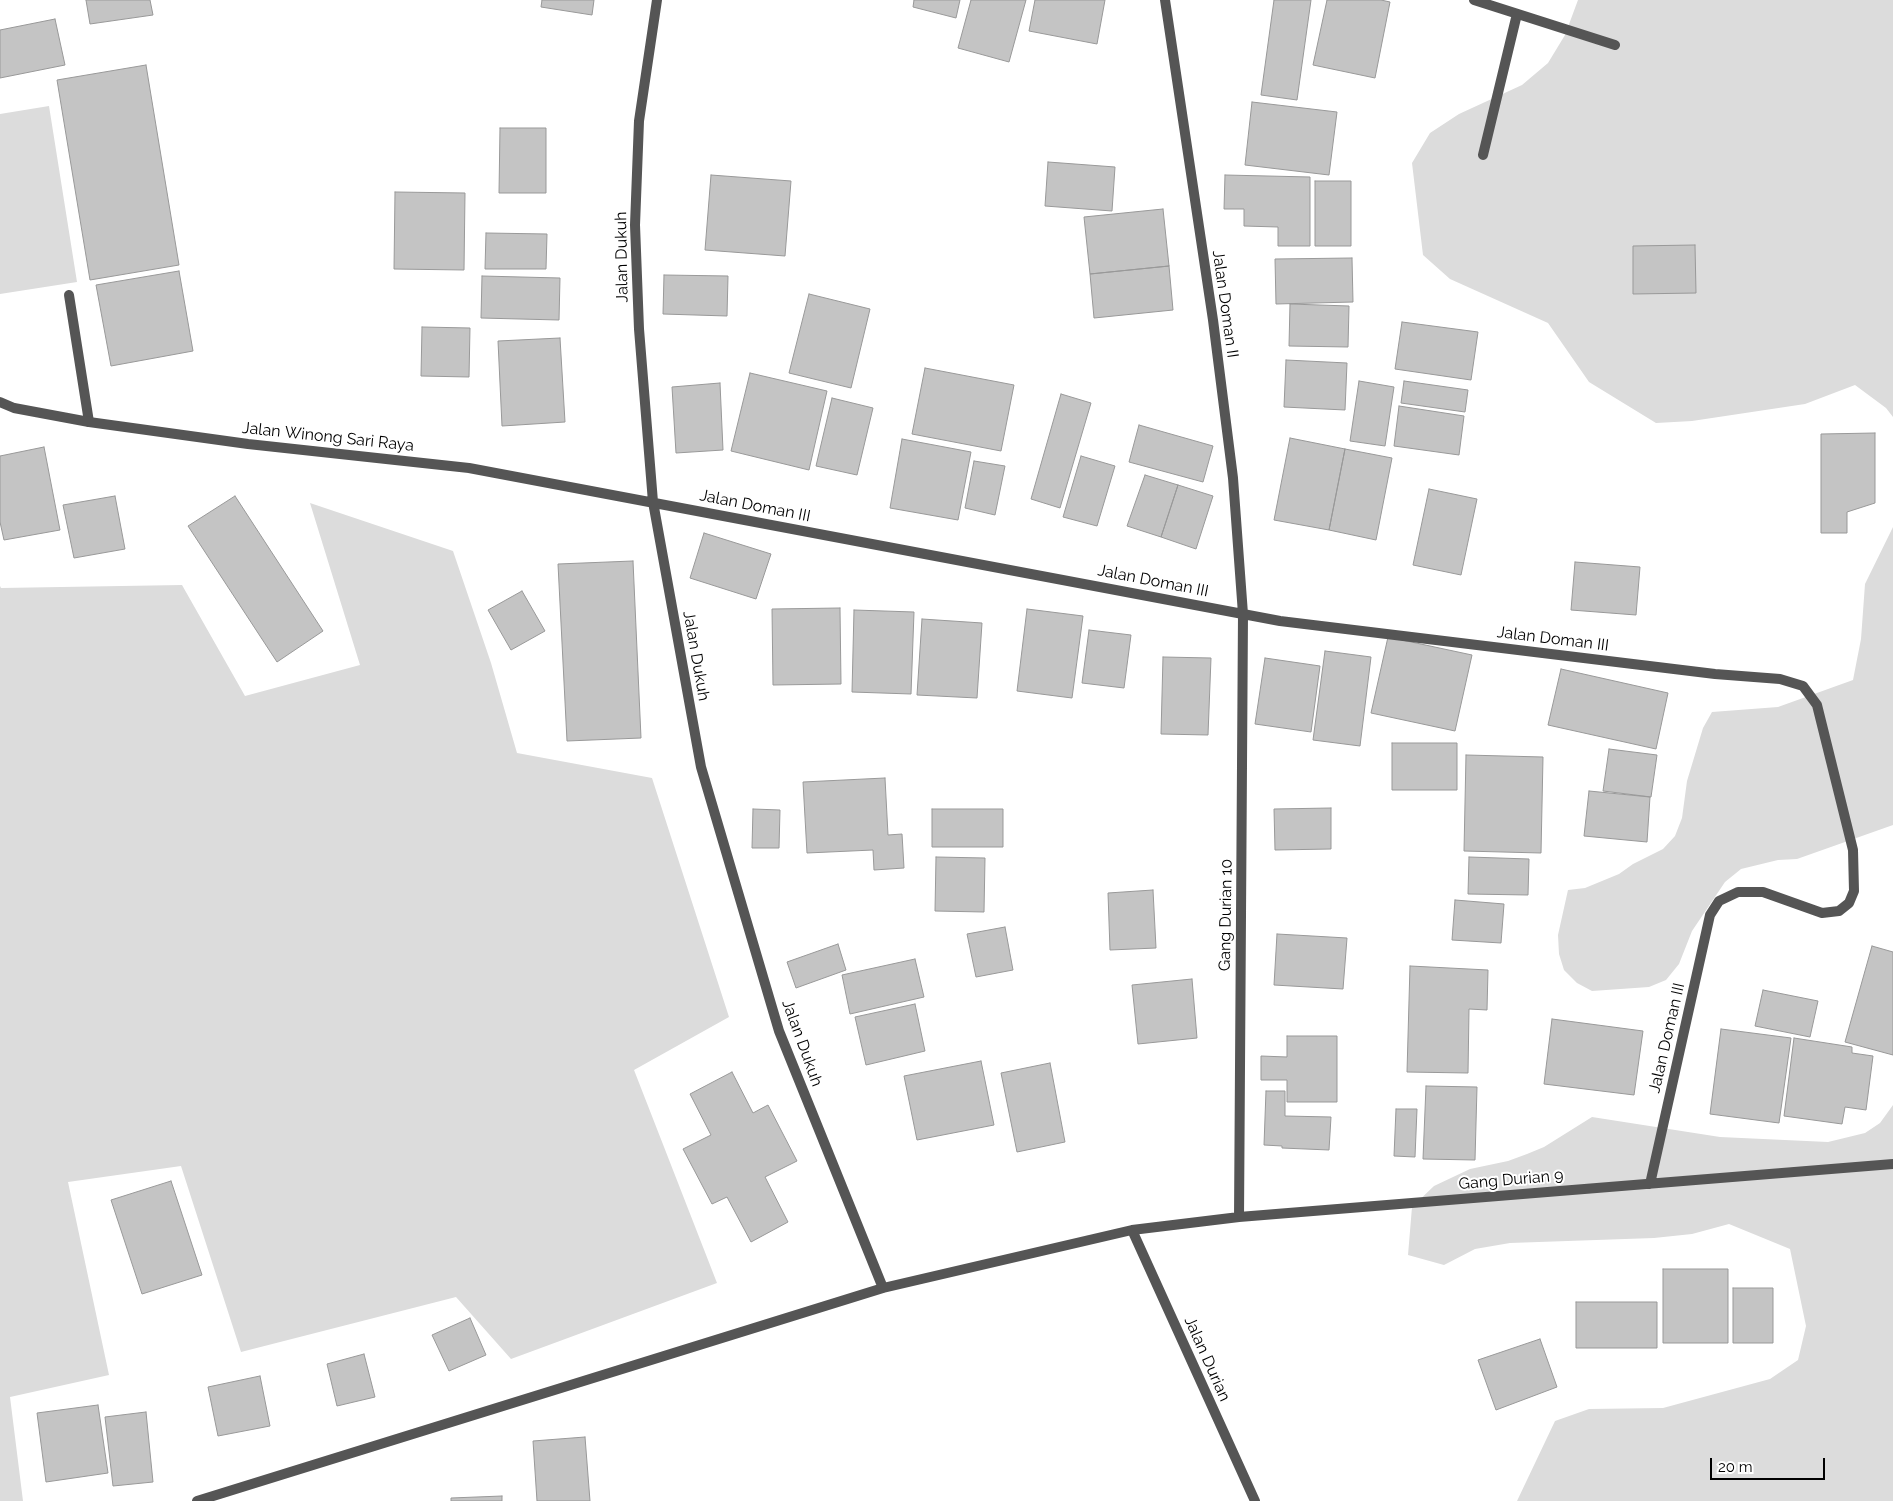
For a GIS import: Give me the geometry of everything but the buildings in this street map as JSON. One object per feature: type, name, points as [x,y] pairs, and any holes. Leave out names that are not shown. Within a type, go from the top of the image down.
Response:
[{"type":"street","name":"Jalan Dukuh","points":[[657,0],[639,121],[635,225],[639,328],[653,502],[701,767],[779,1031],[883,1288]]},
{"type":"street","name":"Jalan Doman II","points":[[1164,0],[1213,320],[1233,478],[1243,614]]},
{"type":"street","points":[[1474,0],[1615,45]]},
{"type":"street","points":[[1483,155],[1517,14]]},
{"type":"street","points":[[68,295],[89,422]]},
{"type":"street","name":"Jalan Winong Sari Raya","points":[[0,402],[14,408],[89,422],[248,444],[469,468],[653,502]]},
{"type":"street","name":"Jalan Doman III","points":[[653,502],[1280,621],[1715,674],[1780,679],[1803,686],[1817,705],[1853,850],[1854,891],[1848,903],[1839,911],[1822,913],[1763,892],[1738,892],[1719,901],[1710,915],[1650,1184]]},
{"type":"street","name":"Gang Durian 10","points":[[1239,1217],[1243,614]]},
{"type":"street","name":"Gang Durian 9","points":[[197,1501],[883,1288],[1132,1230],[1239,1217],[1893,1164]]},
{"type":"street","name":"Jalan Durian","points":[[1132,1230],[1255,1501]]},
{"type":"shaded area","points":[[1578,0],[1893,0],[1893,417],[1886,408],[1855,385],[1805,404],[1692,421],[1656,423],[1589,382],[1548,323],[1450,279],[1423,255],[1412,163],[1430,133],[1459,114],[1522,85],[1548,63],[1565,35]]},
{"type":"shaded area","points":[[49,106],[77,282],[0,294],[0,114]]},
{"type":"shaded area","points":[[310,503],[453,551],[491,663],[517,753],[652,778],[729,1017],[634,1070],[717,1283],[511,1359],[456,1297],[241,1352],[181,1166],[68,1182],[109,1375],[10,1397],[23,1501],[0,1501],[0,586],[1,588],[182,585],[245,696],[360,665]]},
{"type":"shaded area","points":[[1893,527],[1893,825],[1797,859],[1778,860],[1741,869],[1725,882],[1692,931],[1679,964],[1666,980],[1649,987],[1592,991],[1577,983],[1564,970],[1559,954],[1558,935],[1568,890],[1585,888],[1619,874],[1633,864],[1663,849],[1675,836],[1682,818],[1687,781],[1703,728],[1712,712],[1778,707],[1853,680],[1861,639],[1865,584]]},
{"type":"shaded area","points":[[1893,1105],[1893,1501],[1517,1501],[1555,1421],[1589,1409],[1663,1408],[1770,1379],[1798,1360],[1806,1326],[1790,1249],[1729,1224],[1692,1234],[1654,1238],[1510,1243],[1475,1249],[1444,1265],[1408,1255],[1412,1207],[1434,1186],[1470,1169],[1508,1161],[1544,1147],[1592,1117],[1720,1137],[1828,1142],[1865,1133],[1880,1123]]}]
